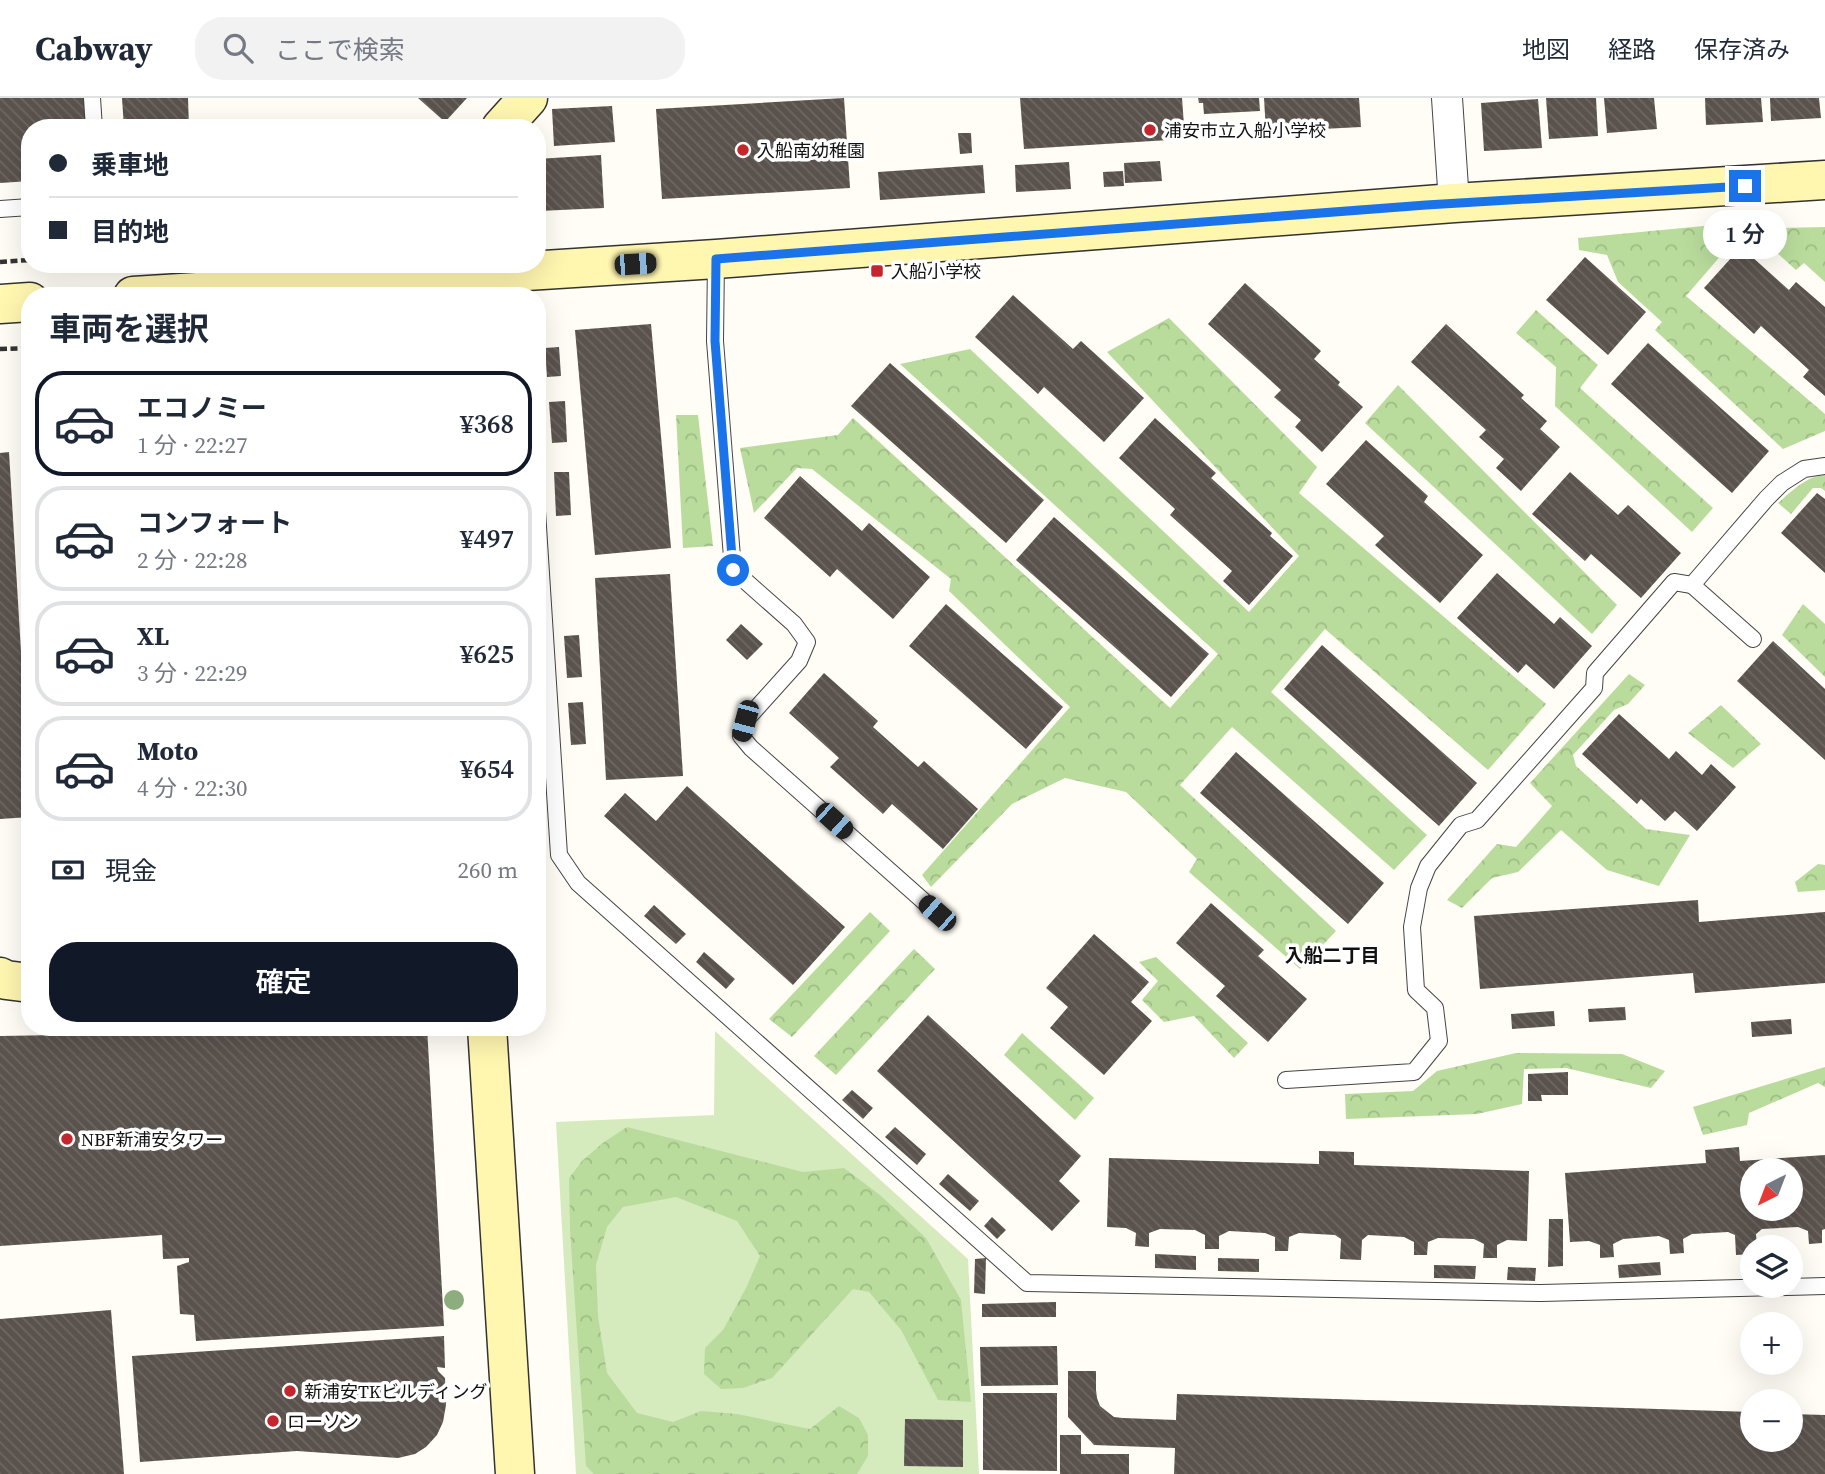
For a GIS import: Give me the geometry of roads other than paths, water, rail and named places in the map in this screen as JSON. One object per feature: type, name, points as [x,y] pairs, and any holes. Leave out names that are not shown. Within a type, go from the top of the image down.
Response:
[{"type":"street","points":[[509,119],[527,98]]},
{"type":"street","points":[[1447,98],[1454,204]]},
{"type":"street","points":[[546,272],[1454,204],[1825,180]]},
{"type":"street","points":[[298,287],[526,273]]},
{"type":"street","points":[[0,304],[21,303]]},
{"type":"street","points":[[0,977],[21,982]]},
{"type":"street","points":[[488,1036],[515,1474]]},
{"type":"lane","points":[[92,98],[93,119]]},
{"type":"lane","points":[[0,209],[21,208]]},
{"type":"lane","points":[[716,259],[715,341],[733,570],[794,624],[807,642],[799,661],[745,721],[741,736],[751,748],[937,913]]},
{"type":"lane","points":[[1692,585],[1782,483],[1804,470],[1825,466]]},
{"type":"lane","points":[[1286,1080],[1414,1072],[1439,1041],[1435,1008],[1416,990],[1412,927],[1419,888],[1428,866],[1461,825],[1477,820],[1594,688],[1595,673],[1674,582],[1692,585],[1753,639]]},
{"type":"lane","points":[[546,652],[559,855],[578,883],[1027,1283],[1541,1293],[1825,1286]]},
{"type":"place","name":"浦安市立入船小学校","points":[[1150,130]]},
{"type":"place","name":"入船南幼稚園","points":[[743,150]]},
{"type":"place","name":"入船小学校","points":[[877,271]]},
{"type":"place","name":"NBF新浦安タワー","points":[[67,1139]]},
{"type":"place","name":"新浦安TKビルディング","points":[[290,1391]]},
{"type":"place","name":"ローソン","points":[[273,1421]]},
{"type":"district","name":"入船二丁目","points":[[1332,955]]}]
